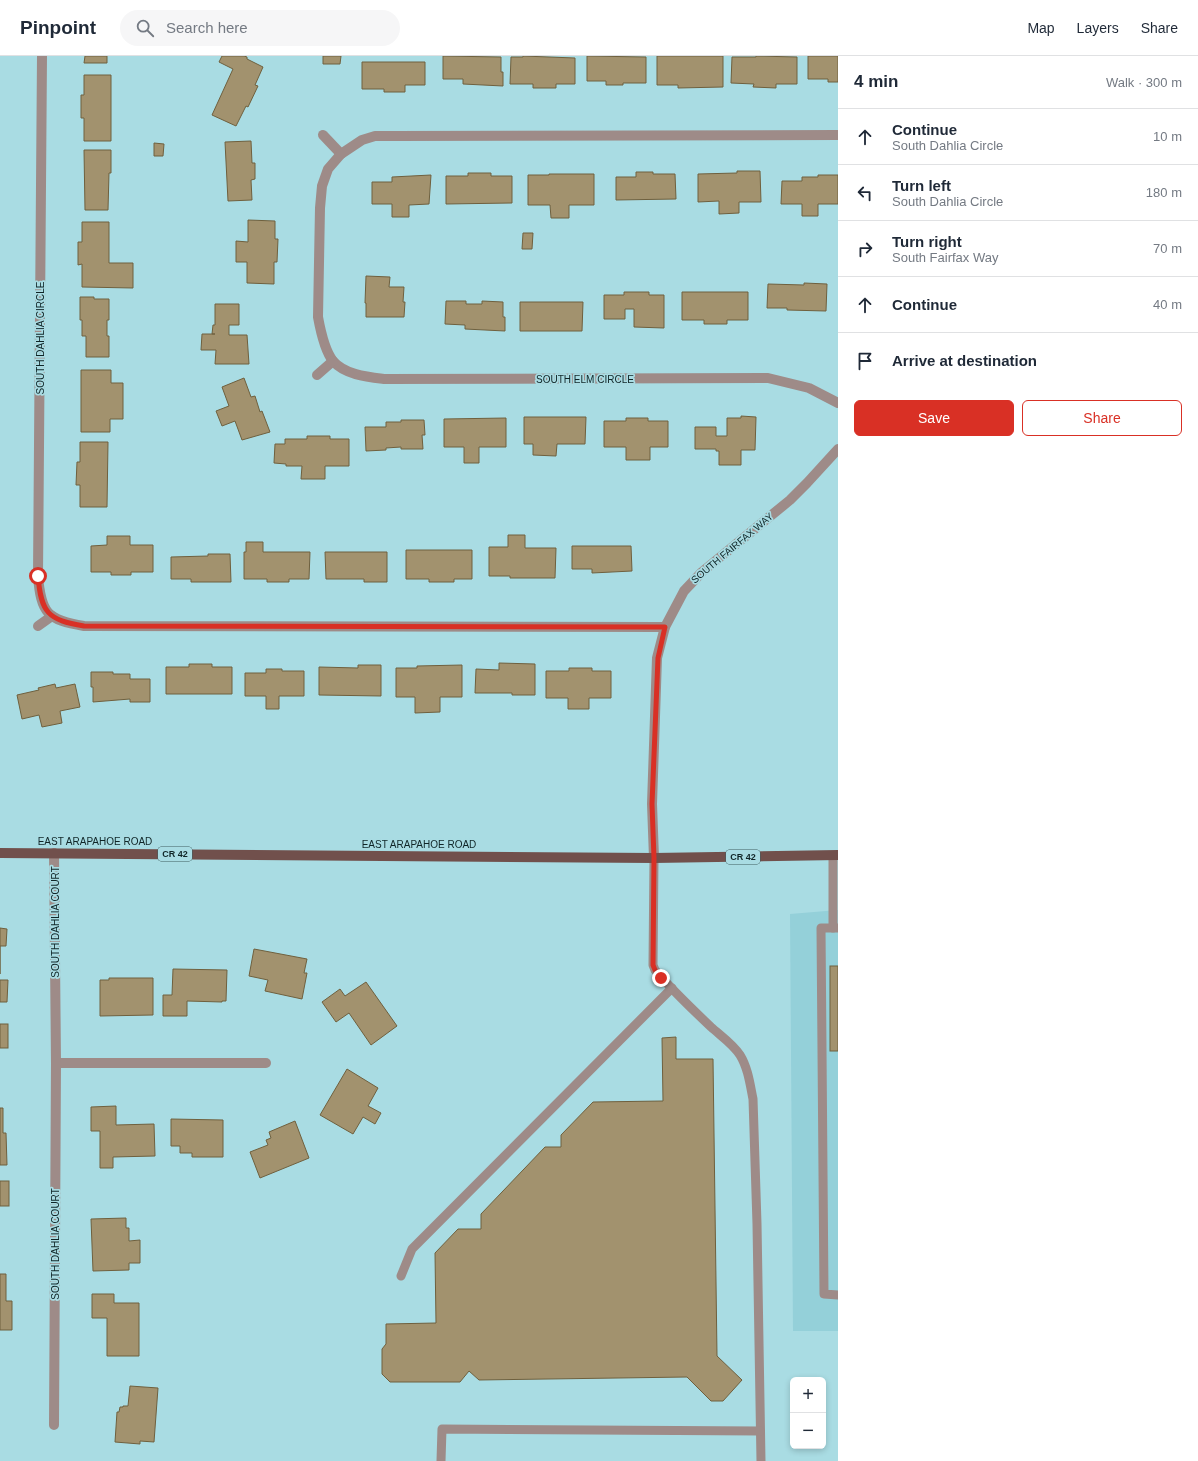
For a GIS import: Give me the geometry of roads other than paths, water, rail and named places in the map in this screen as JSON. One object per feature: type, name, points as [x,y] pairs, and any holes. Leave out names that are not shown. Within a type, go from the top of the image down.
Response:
[{"type":"main road","name":"EAST ARAPAHOE ROAD","points":[[0,853],[654,858],[835,856]]},
{"type":"street","name":"SOUTH DAHLIA CIRCLE","points":[[42,56],[38,576],[40,595],[44,607],[52,616]]},
{"type":"street","points":[[323,135],[341,154]]},
{"type":"street","points":[[317,375],[333,361],[321,334],[318,317],[320,208],[322,186],[328,169],[341,154],[362,140],[375,136],[838,135]]},
{"type":"street","name":"SOUTH ELM CIRCLE","points":[[333,361],[344,369],[361,376],[385,379],[768,378],[809,388],[838,403]]},
{"type":"street","name":"SOUTH FAIRFAX WAY","points":[[654,858],[652,804],[658,658],[665,627],[684,590],[702,572],[790,500],[808,483],[838,449]]},
{"type":"street","points":[[38,626],[52,616],[64,623],[84,626],[665,627]]},
{"type":"street","name":"SOUTH DAHLIA COURT","points":[[54,853],[56,1063],[54,1424]]},
{"type":"street","points":[[56,1063],[266,1063]]},
{"type":"lane","points":[[835,856],[836,928],[821,928],[824,1294],[838,1294]]},
{"type":"lane","points":[[654,858],[653,965],[655,970],[712,1028],[734,1046],[746,1068],[753,1099],[757,1224],[761,1461]]},
{"type":"lane","points":[[400,1276],[412,1249],[672,988]]},
{"type":"lane","points":[[441,1461],[442,1429],[760,1431]]}]
